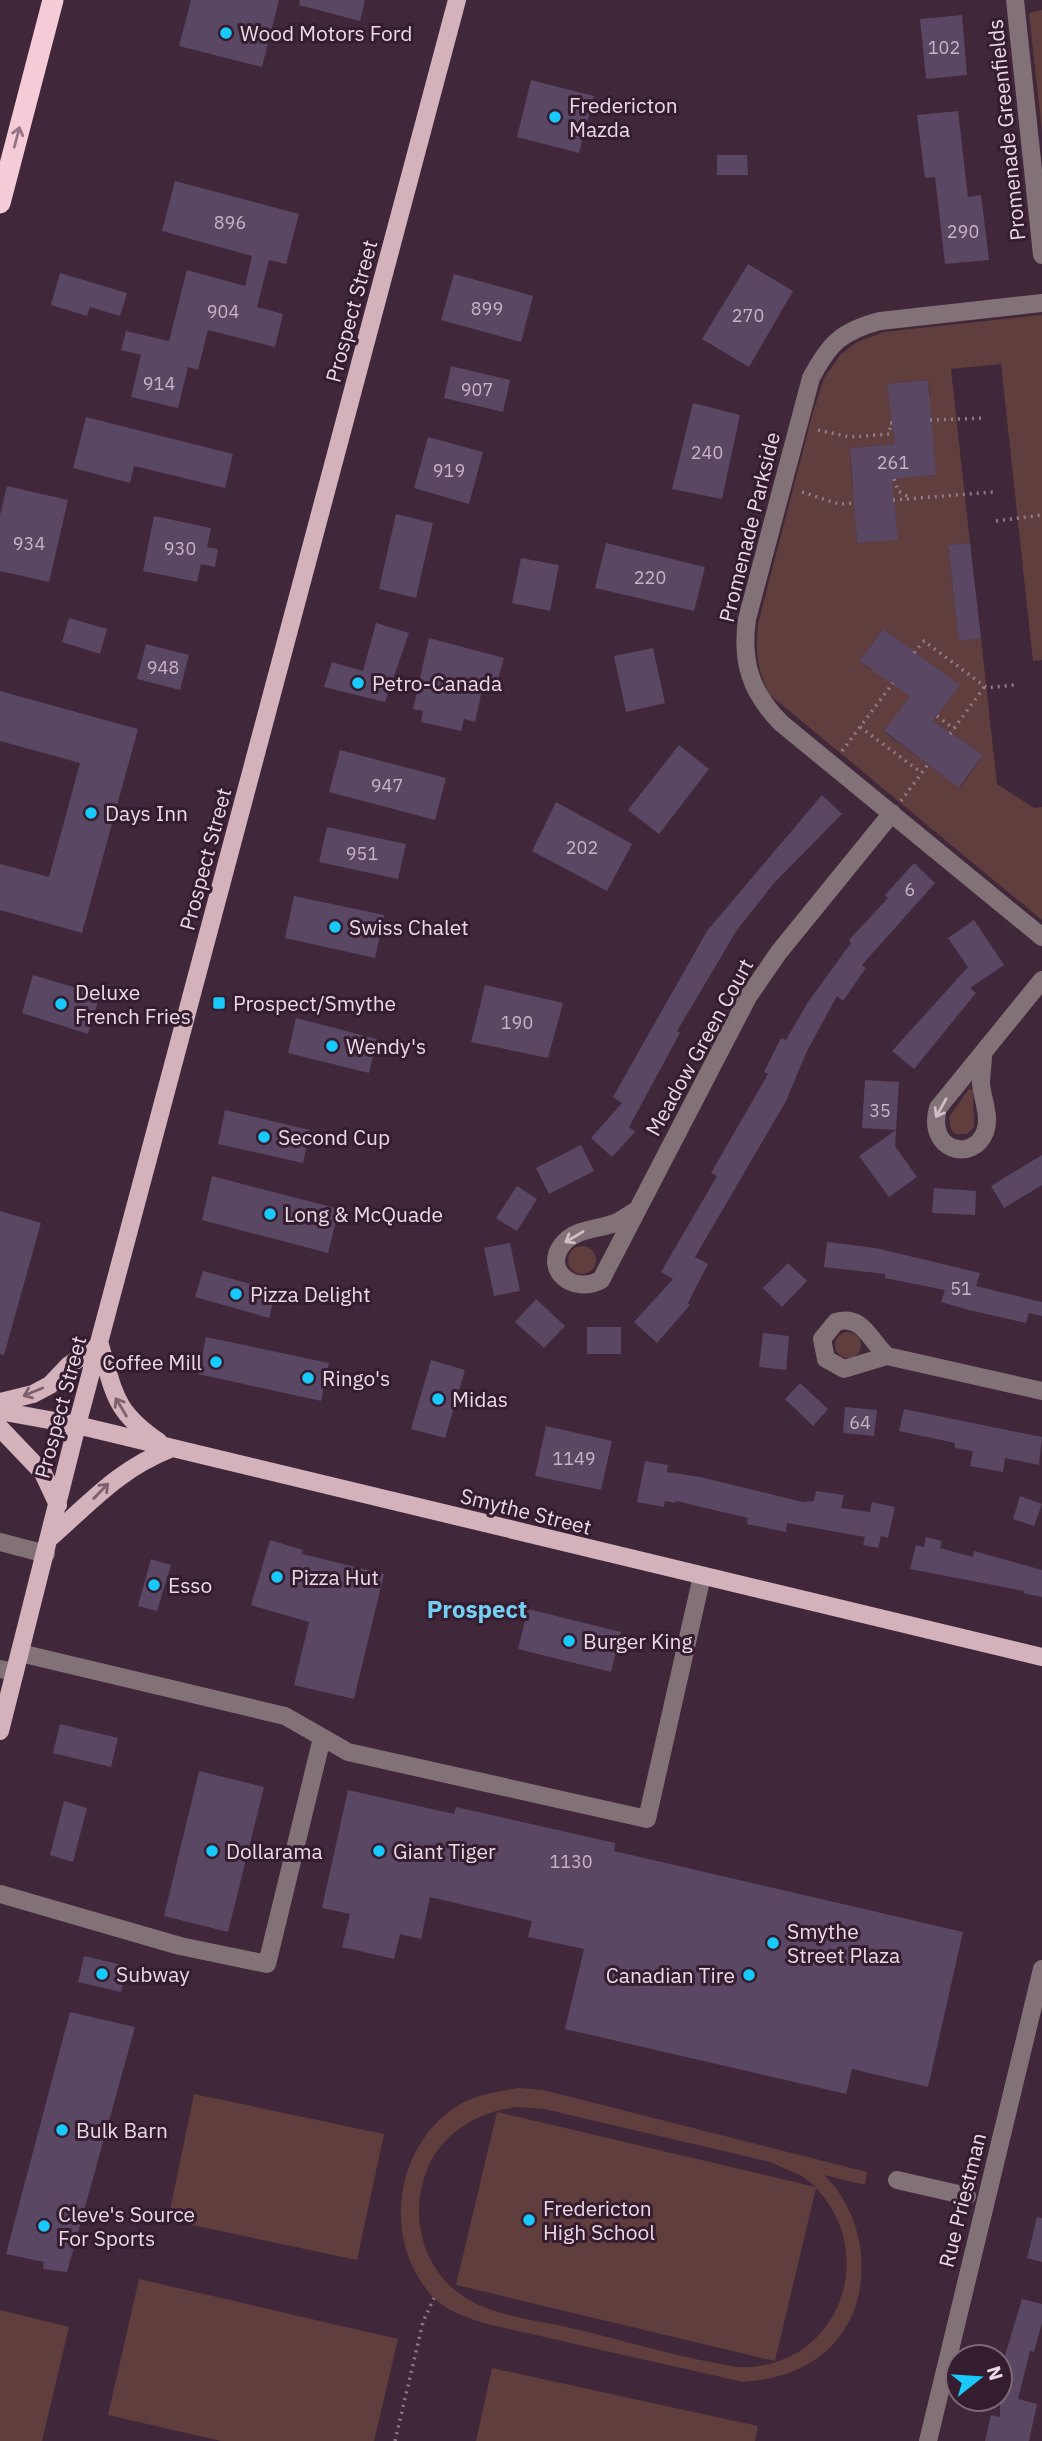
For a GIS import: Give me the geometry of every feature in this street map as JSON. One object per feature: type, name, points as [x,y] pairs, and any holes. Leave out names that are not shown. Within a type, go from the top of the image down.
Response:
[{"type":"highway","points":[[0,203],[53,0]]},
{"type":"main road","name":"Prospect Street","points":[[0,1731],[7,1670],[20,1653],[49,1546],[77,1425],[457,0]]},
{"type":"main road","points":[[0,1402],[33,1394],[50,1385],[69,1365],[100,1345],[116,1401],[123,1412],[134,1425],[170,1449]]},
{"type":"main road","name":"Smythe Street","points":[[0,1410],[77,1425],[1038,1659]]},
{"type":"main road","points":[[0,1428],[43,1474],[58,1505]]},
{"type":"main road","points":[[49,1546],[112,1481],[139,1462],[170,1449]]},
{"type":"street","name":"Promenade Greenfields","points":[[1015,0],[1042,255]]},
{"type":"street","name":"Promenade Parkside","points":[[1042,303],[880,321],[862,326],[826,349],[811,378],[743,644],[749,676],[766,708],[1042,937]]},
{"type":"street","name":"Meadow Green Court","points":[[635,1210],[613,1224],[570,1237],[560,1246],[556,1260],[562,1276],[573,1284],[588,1286],[601,1279],[635,1210],[699,1096],[748,997],[779,951],[892,814]]},
{"type":"street","points":[[984,1055],[981,1083],[986,1129],[981,1140],[970,1147],[957,1149],[946,1145],[936,1128],[938,1108],[1042,981]]},
{"type":"street","points":[[887,1356],[1042,1391]]},
{"type":"street","points":[[0,1542],[49,1546]]},
{"type":"street","points":[[20,1653],[285,1716],[348,1752],[647,1819],[702,1576]]},
{"type":"street","points":[[0,1894],[180,1946],[267,1964],[323,1738]]},
{"type":"street","name":"Rue Priestman","points":[[928,2441],[1042,1969]]},
{"type":"street","points":[[897,2180],[967,2196]]},
{"type":"path","points":[[930,420],[985,418]]},
{"type":"path","points":[[818,430],[850,437],[890,434],[890,423],[893,423]]},
{"type":"path","points":[[894,479],[898,491],[913,499]]},
{"type":"path","points":[[802,492],[839,504],[856,503]]},
{"type":"path","points":[[893,500],[993,492]]},
{"type":"path","points":[[996,521],[1042,515]]},
{"type":"path","points":[[914,653],[924,640],[985,686],[1014,685]]},
{"type":"path","points":[[832,765],[894,683]]},
{"type":"path","points":[[950,734],[985,686]]},
{"type":"path","points":[[937,716],[954,729]]},
{"type":"path","points":[[860,727],[922,773]]},
{"type":"path","points":[[892,814],[929,763]]},
{"type":"path","points":[[395,2441],[423,2322],[434,2298]]},
{"type":"shaded area","points":[[1042,10],[1042,132],[1029,13]]},
{"type":"shaded area","points":[[1042,315],[1042,660],[1033,661],[1001,364],[951,369],[970,543],[948,545],[953,590],[975,588],[954,595],[959,640],[981,638],[997,784],[1034,808],[1042,807],[1042,920],[770,695],[762,677],[757,652],[758,624],[824,378],[841,354],[857,342],[884,332]],"holes":[[[928,380],[930,396],[924,397],[935,475],[888,479],[857,543],[856,528],[861,527],[852,482],[850,448],[897,444],[894,400],[889,400],[888,384]],[[883,629],[959,685],[931,724],[967,750],[970,746],[983,755],[960,788],[884,732],[912,693],[875,665],[871,670],[859,661]]]},
{"type":"shaded area","points":[[969,1089],[973,1090],[974,1127],[967,1134],[955,1134],[951,1129],[949,1117]]},
{"type":"shaded area","points":[[582,1246],[592,1250],[596,1260],[592,1270],[582,1274],[572,1270],[568,1260],[572,1250]]},
{"type":"shaded area","points":[[848,1332],[857,1336],[861,1345],[857,1354],[848,1358],[839,1354],[835,1345],[839,1336]]},
{"type":"shaded area","points":[[520,2088],[543,2090],[867,2172],[865,2185],[824,2175],[840,2195],[852,2217],[862,2268],[859,2293],[851,2317],[838,2339],[819,2357],[802,2367],[763,2380],[743,2382],[487,2324],[459,2314],[440,2303],[417,2276],[407,2251],[401,2225],[407,2172],[418,2148],[433,2126],[454,2108],[477,2097]],"holes":[[[518,2107],[544,2109],[770,2162],[802,2176],[816,2187],[497,2112],[456,2285],[775,2361],[816,2188],[836,2216],[845,2246],[846,2276],[838,2305],[822,2331],[800,2351],[771,2364],[737,2367],[514,2316],[485,2307],[460,2294],[435,2268],[422,2235],[420,2200],[429,2165],[454,2132],[478,2118],[504,2109]]]},
{"type":"shaded area","points":[[194,2094],[384,2134],[357,2260],[168,2220]]},
{"type":"shaded area","points":[[139,2279],[398,2339],[374,2441],[221,2441],[108,2415]]},
{"type":"shaded area","points":[[0,2310],[69,2327],[42,2441],[0,2441]]},
{"type":"shaded area","points":[[492,2368],[758,2426],[755,2441],[476,2441]]},
{"type":"building","name":"Wood Motors Ford","points":[[191,0],[279,0],[262,67],[179,46]]},
{"type":"building","points":[[300,0],[365,0],[360,21],[299,5]]},
{"type":"building","points":[[962,15],[967,75],[926,79],[920,19]]},
{"type":"building","name":"Fredericton Mazda","points":[[531,80],[594,96],[579,153],[517,137]]},
{"type":"building","points":[[958,111],[968,197],[981,195],[989,260],[945,264],[935,177],[925,178],[917,115]]},
{"type":"building","points":[[717,155],[747,155],[748,175],[717,175]]},
{"type":"building","points":[[175,181],[299,214],[286,264],[269,260],[257,307],[283,314],[275,347],[208,330],[198,370],[188,367],[178,408],[131,397],[141,355],[121,350],[126,331],[169,341],[187,270],[245,286],[252,256],[162,231]]},
{"type":"building","points":[[748,264],[793,291],[749,367],[702,339]]},
{"type":"building","points":[[60,273],[127,293],[120,316],[90,307],[87,316],[51,305]]},
{"type":"building","points":[[454,274],[533,296],[521,342],[441,320]]},
{"type":"building","points":[[451,366],[510,380],[503,412],[444,398]]},
{"type":"building","points":[[928,380],[936,475],[892,479],[898,540],[857,543],[850,448],[895,444],[887,384]]},
{"type":"building","points":[[693,403],[740,415],[722,499],[672,489]]},
{"type":"building","points":[[86,417],[233,454],[225,488],[134,466],[130,483],[73,468]]},
{"type":"building","points":[[428,437],[483,452],[469,504],[414,488]]},
{"type":"building","points":[[7,486],[68,500],[49,582],[0,571],[0,515]]},
{"type":"building","points":[[396,514],[433,523],[416,598],[379,589]]},
{"type":"building","points":[[154,516],[211,528],[207,547],[218,549],[215,567],[201,564],[197,582],[143,571]]},
{"type":"building","points":[[606,543],[705,567],[694,611],[595,588]]},
{"type":"building","points":[[970,543],[981,638],[959,641],[948,545]]},
{"type":"building","points":[[521,558],[559,565],[550,611],[512,603]]},
{"type":"building","points":[[69,618],[107,629],[100,654],[62,642]]},
{"type":"building","points":[[376,623],[409,633],[385,702],[324,687],[332,662],[363,671]]},
{"type":"building","points":[[883,629],[960,685],[933,721],[983,755],[959,788],[884,731],[910,696],[859,661]]},
{"type":"building","points":[[429,638],[504,658],[494,693],[482,690],[475,722],[464,719],[461,731],[421,722],[423,711],[413,709]]},
{"type":"building","points":[[146,644],[189,655],[180,690],[137,679]]},
{"type":"building","points":[[653,648],[665,703],[626,712],[614,656]]},
{"type":"building","name":"Days Inn","points":[[0,691],[138,729],[82,933],[0,910],[0,864],[49,877],[80,763],[0,741]]},
{"type":"building","points":[[679,745],[709,769],[659,834],[628,810]]},
{"type":"building","points":[[340,750],[446,778],[435,820],[329,792]]},
{"type":"building","points":[[822,795],[842,814],[774,883],[737,930],[677,1031],[680,1033],[629,1127],[635,1132],[612,1157],[591,1138],[622,1103],[613,1097],[707,931]]},
{"type":"building","points":[[556,802],[632,844],[607,891],[532,851]]},
{"type":"building","points":[[327,827],[406,844],[398,879],[319,862]]},
{"type":"building","points":[[914,863],[935,883],[862,965],[866,968],[843,1001],[837,996],[807,1051],[786,1101],[695,1257],[708,1264],[688,1303],[690,1305],[657,1343],[634,1322],[673,1279],[661,1272],[717,1176],[711,1173],[768,1074],[764,1072],[781,1038],[786,1040],[808,1002],[851,943],[849,940],[888,898],[885,895]]},
{"type":"building","name":"Swiss Chalet","points":[[294,896],[384,915],[375,958],[285,938]]},
{"type":"building","points":[[974,920],[1004,965],[970,988],[976,993],[914,1069],[892,1051],[968,967],[948,938]]},
{"type":"building","name":"Deluxe French Fries","points":[[33,975],[100,995],[88,1034],[22,1013]]},
{"type":"building","points":[[485,985],[563,1003],[548,1058],[471,1042]]},
{"type":"building","name":"Wendy's","points":[[296,1018],[377,1039],[369,1073],[288,1053]]},
{"type":"building","points":[[865,1080],[899,1082],[896,1130],[862,1128]]},
{"type":"building","name":"Second Cup","points":[[225,1110],[310,1130],[303,1163],[218,1144]]},
{"type":"building","points":[[896,1130],[895,1146],[917,1177],[889,1197],[859,1156]]},
{"type":"building","points":[[581,1145],[594,1171],[549,1194],[536,1168]]},
{"type":"building","points":[[1042,1155],[1042,1185],[1004,1208],[991,1186]]},
{"type":"building","name":"Long & McQuade","points":[[212,1176],[339,1209],[328,1253],[202,1220]]},
{"type":"building","points":[[517,1186],[537,1199],[517,1231],[496,1218]]},
{"type":"building","points":[[934,1188],[976,1191],[975,1215],[932,1213]]},
{"type":"building","points":[[0,1211],[41,1223],[4,1355],[0,1354]]},
{"type":"building","points":[[827,1242],[876,1248],[980,1273],[976,1286],[1042,1302],[1042,1316],[1029,1313],[1026,1323],[941,1302],[945,1290],[885,1278],[885,1274],[824,1267]]},
{"type":"building","points":[[510,1243],[520,1291],[494,1296],[484,1248]]},
{"type":"building","points":[[788,1263],[807,1281],[782,1307],[763,1288]]},
{"type":"building","name":"Pizza Delight","points":[[203,1271],[276,1291],[269,1318],[195,1297]]},
{"type":"building","points":[[536,1299],[565,1326],[544,1348],[515,1322]]},
{"type":"building","points":[[587,1327],[621,1327],[621,1354],[587,1354]]},
{"type":"building","points":[[763,1333],[789,1336],[786,1370],[759,1367]]},
{"type":"building","points":[[206,1337],[329,1363],[321,1401],[198,1374]]},
{"type":"building","name":"Midas","points":[[431,1360],[465,1370],[445,1438],[411,1429]]},
{"type":"building","points":[[800,1383],[828,1409],[813,1426],[785,1399]]},
{"type":"building","points":[[845,1407],[877,1410],[874,1436],[843,1433]]},
{"type":"building","points":[[904,1409],[1042,1437],[1039,1465],[1005,1458],[1003,1472],[970,1466],[973,1451],[955,1448],[955,1443],[899,1431]]},
{"type":"building","points":[[546,1426],[612,1441],[601,1490],[535,1476]]},
{"type":"building","points":[[645,1461],[668,1465],[667,1472],[700,1477],[803,1502],[814,1501],[816,1491],[844,1495],[841,1508],[870,1512],[872,1502],[895,1507],[888,1538],[881,1536],[878,1548],[863,1545],[865,1537],[787,1523],[786,1532],[747,1524],[748,1518],[676,1501],[665,1501],[664,1507],[637,1502]]},
{"type":"building","points":[[1020,1496],[1042,1504],[1034,1526],[1013,1519]]},
{"type":"building","points":[[926,1537],[942,1541],[940,1548],[973,1557],[974,1551],[1042,1570],[1042,1597],[1023,1593],[1024,1591],[910,1569],[916,1545],[924,1547]]},
{"type":"building","points":[[270,1540],[303,1550],[302,1554],[384,1574],[354,1699],[294,1685],[309,1622],[251,1605]]},
{"type":"building","name":"Esso","points":[[151,1559],[171,1565],[157,1611],[138,1606]]},
{"type":"building","name":"Burger King","points":[[528,1609],[621,1632],[611,1672],[518,1649]]},
{"type":"building","points":[[60,1724],[118,1738],[111,1767],[53,1753]]},
{"type":"building","points":[[199,1771],[264,1787],[228,1932],[164,1916]]},
{"type":"building","name":"Smythe Street Plaza","points":[[348,1790],[454,1814],[456,1807],[615,1843],[614,1851],[963,1932],[928,2087],[852,2069],[846,2094],[565,2029],[584,1949],[528,1937],[532,1921],[430,1897],[421,1939],[400,1934],[394,1959],[342,1947],[350,1914],[322,1908]]},
{"type":"building","points":[[64,1801],[87,1808],[73,1862],[50,1855]]},
{"type":"building","name":"Subway","points":[[84,1956],[127,1966],[121,1992],[78,1982]]},
{"type":"building","points":[[70,2012],[135,2027],[67,2272],[43,2269],[44,2262],[6,2254]]},
{"type":"building","points":[[1037,2217],[1042,2218],[1042,2262],[1027,2258]]},
{"type":"building","points":[[1022,2299],[1042,2304],[1042,2323],[1034,2352],[1030,2351],[1018,2399],[1037,2404],[1029,2441],[985,2441],[991,2415],[1000,2417],[1000,2413],[1014,2413],[1014,2343],[1009,2343]]},
{"type":"place","name":"Wood Motors Ford","points":[[226,33]]},
{"type":"place","name":"Fredericton Mazda","points":[[555,117]]},
{"type":"place","name":"Petro-Canada","points":[[358,683]]},
{"type":"place","name":"Days Inn","points":[[91,813]]},
{"type":"place","name":"Swiss Chalet","points":[[335,927]]},
{"type":"place","name":"Prospect/Smythe","points":[[219,1003]]},
{"type":"place","name":"Deluxe French Fries","points":[[61,1004]]},
{"type":"place","name":"Wendy's","points":[[332,1046]]},
{"type":"place","name":"Second Cup","points":[[264,1137]]},
{"type":"place","name":"Long & McQuade","points":[[270,1214]]},
{"type":"place","name":"Pizza Delight","points":[[236,1294]]},
{"type":"place","name":"Coffee Mill","points":[[216,1362]]},
{"type":"place","name":"Ringo's","points":[[308,1378]]},
{"type":"place","name":"Midas","points":[[438,1399]]},
{"type":"place","name":"Pizza Hut","points":[[277,1577]]},
{"type":"place","name":"Esso","points":[[154,1585]]},
{"type":"place","name":"Burger King","points":[[569,1641]]},
{"type":"place","name":"Dollarama","points":[[212,1851]]},
{"type":"place","name":"Giant Tiger","points":[[379,1851]]},
{"type":"place","name":"Smythe Street Plaza","points":[[773,1943]]},
{"type":"place","name":"Subway","points":[[102,1974]]},
{"type":"place","name":"Canadian Tire","points":[[749,1975]]},
{"type":"place","name":"Bulk Barn","points":[[62,2130]]},
{"type":"place","name":"Fredericton High School","points":[[529,2220]]},
{"type":"place","name":"Cleve's Source For Sports","points":[[44,2226]]},
{"type":"district","name":"Prospect","points":[[477,1609]]}]
